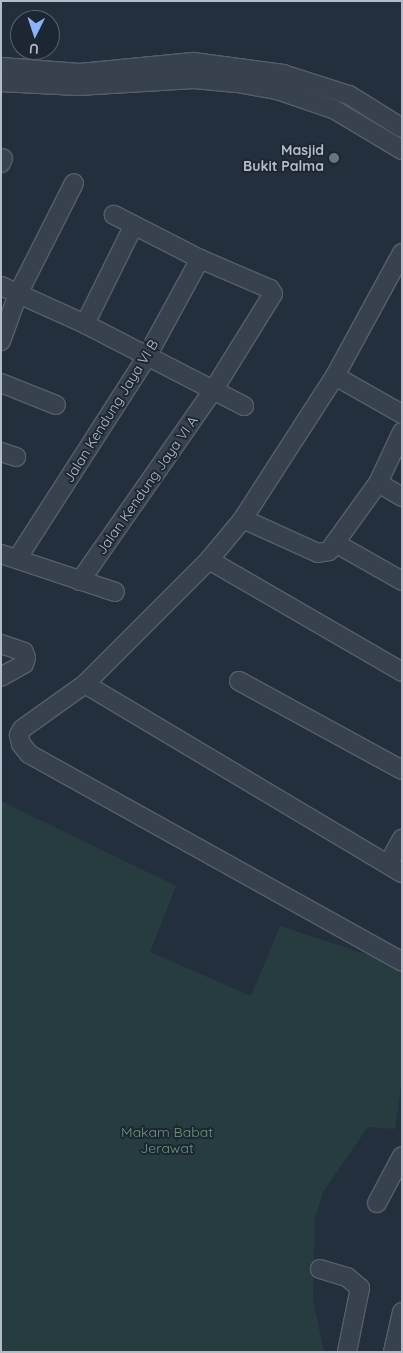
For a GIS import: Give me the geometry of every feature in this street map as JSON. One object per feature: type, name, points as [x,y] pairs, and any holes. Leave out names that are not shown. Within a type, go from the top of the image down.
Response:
[{"type":"street","points":[[1,67],[80,73],[194,70],[283,74],[349,95],[400,122],[396,147],[335,110],[277,90],[194,70],[78,86],[1,82]]},
{"type":"street","points":[[1,341],[18,294],[74,183]]},
{"type":"street","points":[[114,215],[200,259]]},
{"type":"street","points":[[85,324],[134,225]]},
{"type":"street","points":[[402,253],[335,376],[243,519],[210,560],[85,684],[22,729],[21,744],[29,754],[402,962]]},
{"type":"street","name":"Jalan Kendung Jaya VI B","points":[[9,557],[146,358],[200,259]]},
{"type":"street","name":"Jalan Kendung Jaya VI A","points":[[80,581],[214,390],[272,294],[270,289],[200,259]]},
{"type":"street","points":[[1,286],[85,324],[146,358],[244,406]]},
{"type":"street","points":[[335,376],[402,414]]},
{"type":"street","points":[[1,383],[56,405]]},
{"type":"street","points":[[243,519],[324,554],[337,544],[378,483],[402,432]]},
{"type":"street","points":[[378,483],[402,496]]},
{"type":"street","points":[[337,544],[402,581]]},
{"type":"street","points":[[9,557],[115,592]]},
{"type":"street","points":[[210,560],[402,672]]},
{"type":"street","points":[[1,644],[24,652],[26,658],[24,664],[1,677]]},
{"type":"street","points":[[240,680],[402,770]]},
{"type":"street","points":[[85,684],[395,868],[402,839]]},
{"type":"street","points":[[377,1202],[402,1156]]},
{"type":"street","points":[[320,1269],[347,1276],[360,1288],[347,1352]]},
{"type":"street","points":[[393,1352],[402,1312]]},
{"type":"green space","name":"Makam Babat Jerawat","points":[[1,801],[176,886],[150,952],[251,996],[280,926],[402,966],[402,1079],[395,1129],[368,1127],[323,1192],[315,1219],[313,1300],[324,1352],[1,1352]]},
{"type":"place","name":"Masjid Bukit Palma","points":[[334,158]]}]
